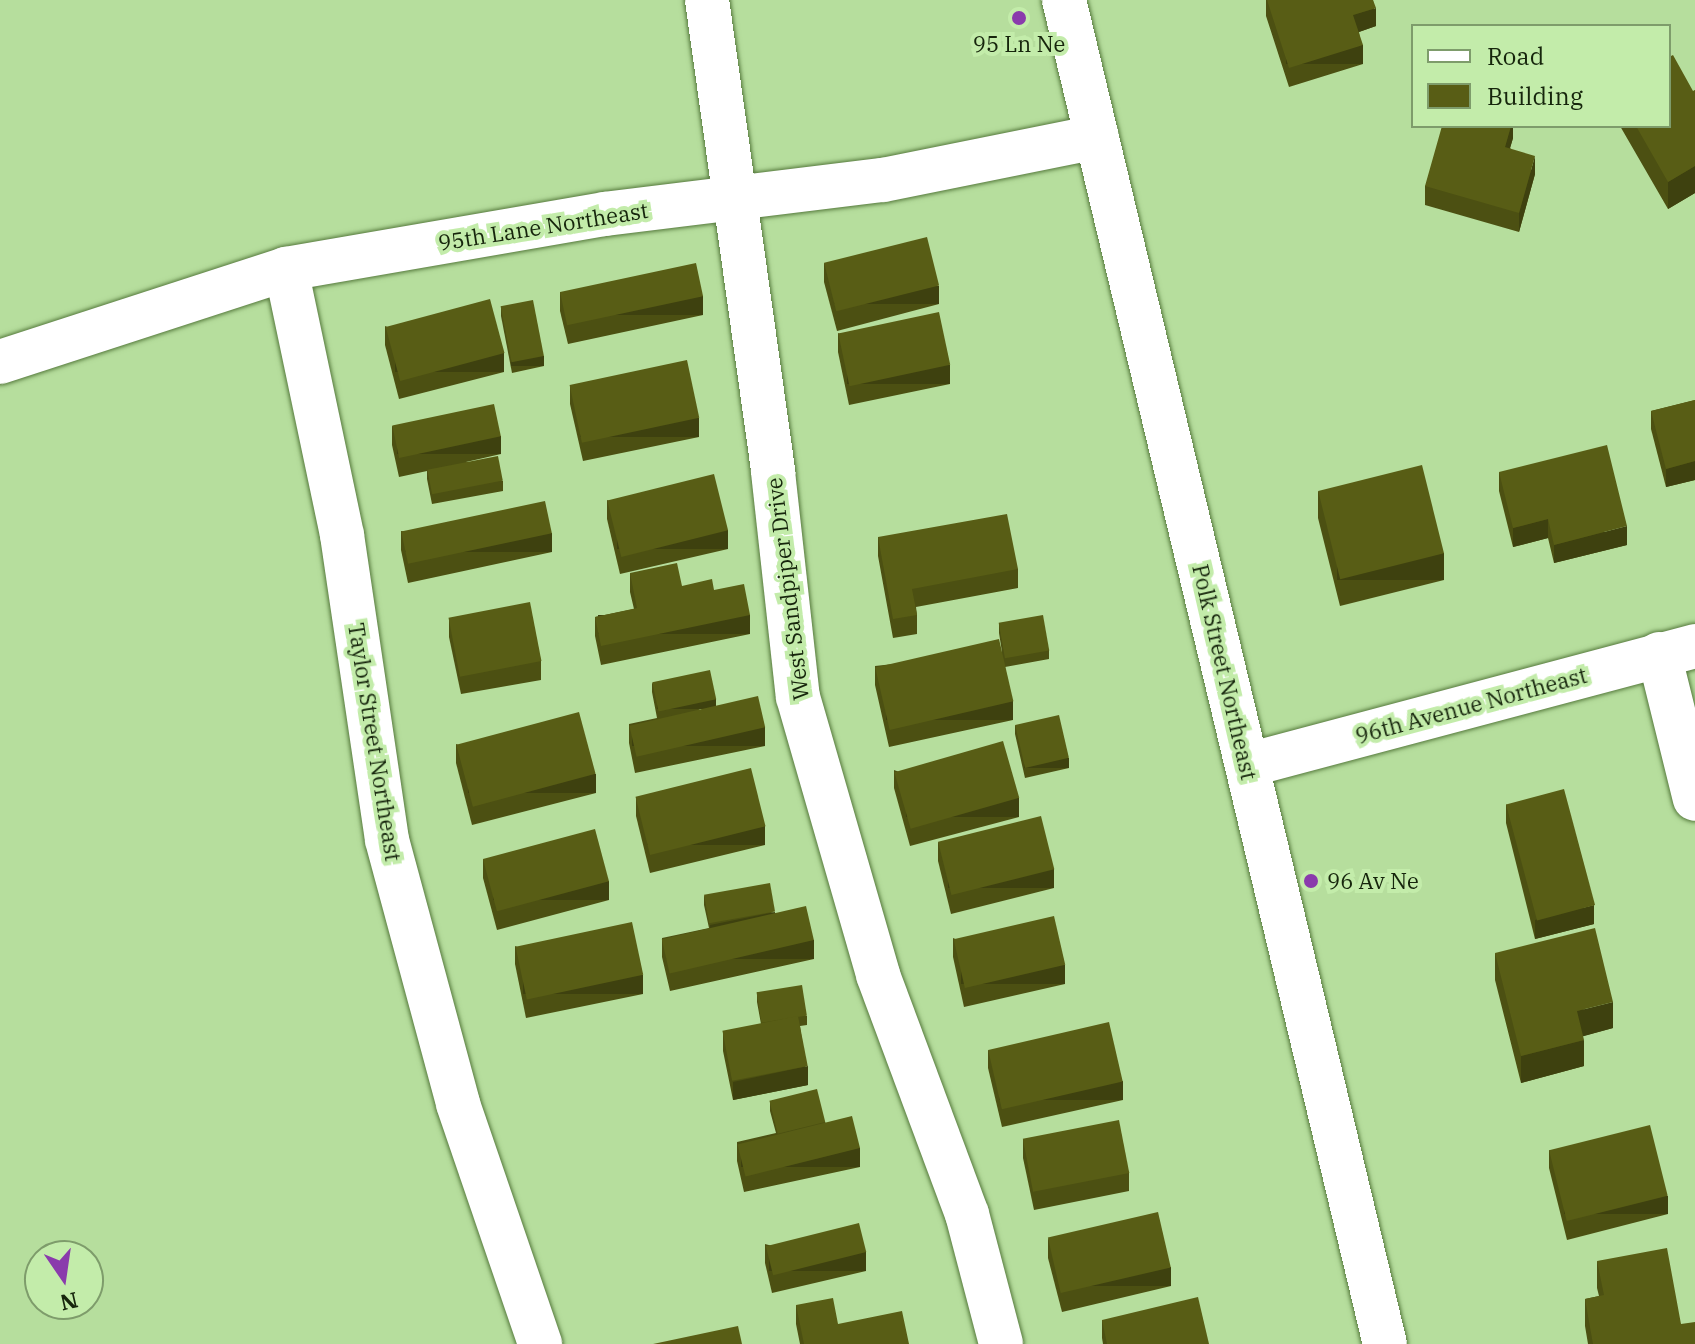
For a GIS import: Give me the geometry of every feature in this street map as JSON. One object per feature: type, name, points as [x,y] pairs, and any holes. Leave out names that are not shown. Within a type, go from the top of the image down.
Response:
[{"type":"street","name":"West Sandpiper Drive","points":[[707,0],[736,198],[798,697],[878,975],[967,1214],[1001,1344]]},
{"type":"street","name":"Polk Street Northeast","points":[[1064,0],[1385,1344]]},
{"type":"street","name":"95th Lane Northeast","points":[[0,362],[286,269],[605,214],[883,180],[1097,137]]},
{"type":"street","name":"Taylor Street Northeast","points":[[286,269],[342,535],[387,840],[458,1104],[540,1344]]},
{"type":"street","name":"96th Avenue Northeast","points":[[1248,765],[1677,650]]},
{"type":"street","points":[[1677,650],[1695,799]]},
{"type":"building","points":[[1267,0],[1373,0],[1376,8],[1353,15],[1363,45],[1289,68]]},
{"type":"building","points":[[1671,56],[1695,90],[1695,166],[1668,182],[1637,128],[1671,128]]},
{"type":"building","points":[[1441,128],[1510,128],[1505,147],[1535,156],[1519,213],[1425,186]]},
{"type":"building","points":[[927,237],[939,286],[836,311],[824,263]]},
{"type":"building","points":[[696,263],[703,296],[567,325],[560,292]]},
{"type":"building","points":[[490,299],[504,353],[400,381],[386,327]]},
{"type":"building","points":[[533,300],[544,356],[511,362],[501,306]]},
{"type":"building","points":[[939,312],[950,365],[849,386],[838,333]]},
{"type":"building","points":[[687,360],[699,418],[582,443],[570,385]]},
{"type":"building","points":[[1695,400],[1695,461],[1666,469],[1651,411]]},
{"type":"building","points":[[494,404],[501,436],[399,458],[392,426]]},
{"type":"building","points":[[1607,445],[1627,526],[1554,545],[1548,519],[1513,528],[1499,472]]},
{"type":"building","points":[[498,456],[503,481],[432,494],[427,470]]},
{"type":"building","points":[[1422,465],[1444,553],[1340,579],[1318,491]]},
{"type":"building","points":[[714,474],[728,530],[621,557],[607,501]]},
{"type":"building","points":[[545,501],[552,533],[408,564],[401,532]]},
{"type":"building","points":[[1007,514],[1018,569],[912,589],[917,615],[893,619],[878,537]]},
{"type":"building","points":[[677,563],[682,586],[712,579],[714,590],[744,584],[750,615],[601,646],[595,617],[637,608],[630,573]]},
{"type":"building","points":[[530,602],[541,661],[460,677],[449,618]]},
{"type":"building","points":[[1043,615],[1049,650],[1005,658],[999,623]]},
{"type":"building","points":[[999,639],[1013,701],[890,730],[875,668]]},
{"type":"building","points":[[710,670],[716,699],[659,712],[652,682]]},
{"type":"building","points":[[758,696],[765,727],[637,757],[629,726]]},
{"type":"building","points":[[579,712],[596,774],[473,807],[456,745]]},
{"type":"building","points":[[1059,715],[1069,758],[1025,768],[1015,725]]},
{"type":"building","points":[[1003,741],[1019,798],[911,829],[894,772]]},
{"type":"building","points":[[751,768],[766,826],[650,855],[636,797]]},
{"type":"building","points":[[1564,789],[1595,905],[1537,920],[1506,805]]},
{"type":"building","points":[[1041,816],[1054,869],[951,895],[938,842]]},
{"type":"building","points":[[595,829],[609,881],[497,911],[483,859]]},
{"type":"building","points":[[770,883],[775,912],[709,923],[704,895]]},
{"type":"building","points":[[806,906],[814,940],[670,973],[662,939]]},
{"type":"building","points":[[1054,916],[1065,965],[965,988],[954,939]]},
{"type":"building","points":[[632,922],[643,975],[527,1000],[516,947]]},
{"type":"building","points":[[1595,928],[1613,1002],[1577,1011],[1584,1040],[1521,1056],[1495,953]]},
{"type":"building","points":[[802,985],[807,1016],[761,1023],[757,992]]},
{"type":"building","points":[[798,1016],[808,1066],[732,1081],[722,1031]]},
{"type":"building","points":[[1109,1022],[1123,1081],[1002,1109],[988,1050]]},
{"type":"building","points":[[817,1089],[825,1122],[778,1134],[769,1101]]},
{"type":"building","points":[[852,1116],[860,1148],[745,1177],[738,1145]]},
{"type":"building","points":[[1119,1120],[1129,1173],[1033,1192],[1023,1139]]},
{"type":"building","points":[[1650,1125],[1668,1196],[1567,1221],[1549,1150]]},
{"type":"building","points":[[1158,1212],[1171,1268],[1061,1293],[1048,1237]]},
{"type":"building","points":[[859,1223],[866,1252],[773,1275],[766,1246]]},
{"type":"building","points":[[1667,1248],[1681,1324],[1695,1322],[1695,1344],[1593,1344],[1585,1299],[1604,1295],[1597,1261]]},
{"type":"building","points":[[1198,1297],[1209,1344],[1107,1344],[1102,1320]]},
{"type":"building","points":[[833,1298],[838,1324],[902,1311],[909,1344],[804,1344],[796,1305]]},
{"type":"building","points":[[738,1326],[742,1344],[653,1344]]},
{"type":"place","name":"95 Ln Ne","points":[[1019,18]]},
{"type":"place","name":"96 Av Ne","points":[[1311,881]]}]
